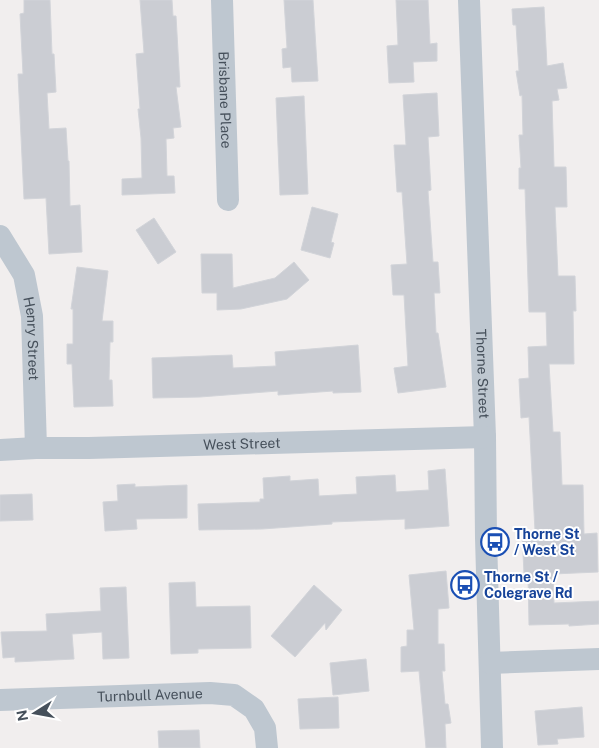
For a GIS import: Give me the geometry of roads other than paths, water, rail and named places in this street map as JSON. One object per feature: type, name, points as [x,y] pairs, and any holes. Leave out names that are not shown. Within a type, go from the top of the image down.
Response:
[{"type":"street","name":"Brisbane Place","points":[[222,0],[228,200]]},
{"type":"street","name":"Thorne Street","points":[[469,0],[485,437],[492,748]]},
{"type":"street","name":"Henry Street","points":[[0,236],[24,275],[32,316],[36,448]]},
{"type":"street","name":"West Street","points":[[0,450],[485,437]]},
{"type":"street","points":[[490,663],[599,659]]},
{"type":"street","name":"Turnbull Avenue","points":[[0,700],[201,693],[234,695],[254,709],[265,728],[267,748]]},
{"type":"place","name":"Thorne St / West St","points":[[495,542]]},
{"type":"place","name":"Thorne St / Colegrave Rd","points":[[465,585]]}]
